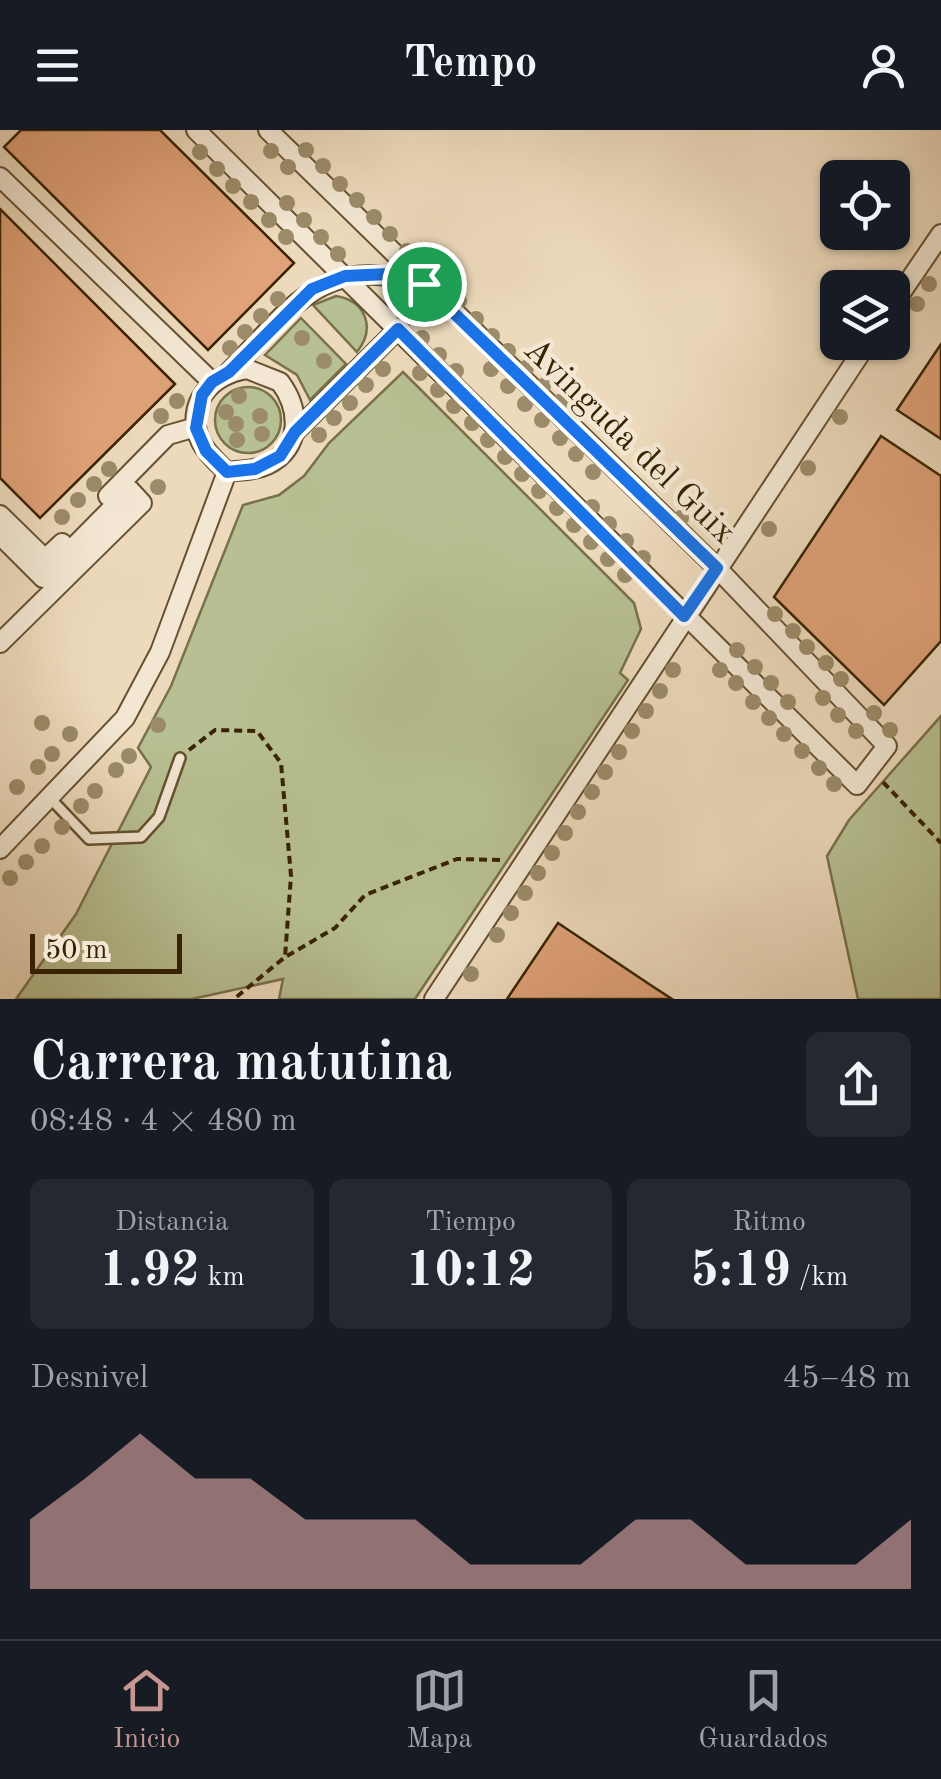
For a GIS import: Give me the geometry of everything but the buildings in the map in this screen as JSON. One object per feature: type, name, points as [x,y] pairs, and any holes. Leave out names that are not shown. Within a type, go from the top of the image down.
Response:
[{"type":"street","points":[[196,130],[857,785],[870,768]]},
{"type":"street","name":"Avinguda del Guix","points":[[268,130],[717,568],[887,746],[870,768]]},
{"type":"street","points":[[0,178],[212,382]]},
{"type":"street","points":[[910,280],[941,234]]},
{"type":"street","points":[[227,472],[206,451],[196,428],[202,395],[212,382],[229,372],[312,289],[345,276],[389,274],[424,284]]},
{"type":"street","points":[[227,472],[268,464],[280,456],[295,432],[398,329]]},
{"type":"street","points":[[434,999],[856,360]]},
{"type":"street","points":[[229,372],[247,369],[280,382],[291,396],[295,432]]},
{"type":"street","points":[[0,515],[45,560],[168,435],[196,428]]},
{"type":"street","points":[[0,849],[125,718],[160,652],[227,472]]},
{"type":"street","points":[[0,535],[43,578],[130,490],[142,503],[0,644]]},
{"type":"lane","points":[[50,798],[90,839],[141,836],[158,817],[180,758]]},
{"type":"path","points":[[180,758],[215,730],[257,731],[281,763],[291,876],[285,957]]},
{"type":"path","points":[[870,768],[941,843]]},
{"type":"path","points":[[234,999],[285,957],[335,928],[365,895],[457,859],[507,860],[520,870]]},
{"type":"green space","points":[[336,296],[355,303],[365,317],[366,334],[357,352],[313,305]]},
{"type":"green space","points":[[301,318],[346,364],[310,400],[297,375],[265,355]]},
{"type":"green space","points":[[403,372],[634,603],[641,629],[620,673],[628,680],[415,999],[279,999],[283,979],[192,999],[16,999],[76,914],[151,767],[138,748],[171,686],[243,505],[279,495],[304,476],[329,443]]},
{"type":"green space","points":[[248,387],[271,397],[281,420],[271,443],[248,453],[225,443],[215,420],[225,397]]},
{"type":"green space","points":[[941,716],[941,999],[858,999],[827,856],[849,820]]},
{"type":"route","points":[[389,274],[424,284],[717,568],[684,616],[398,329],[295,432],[280,456],[268,464],[227,472],[206,451],[196,428],[196,410],[202,395],[312,289],[345,276],[389,274]]}]
